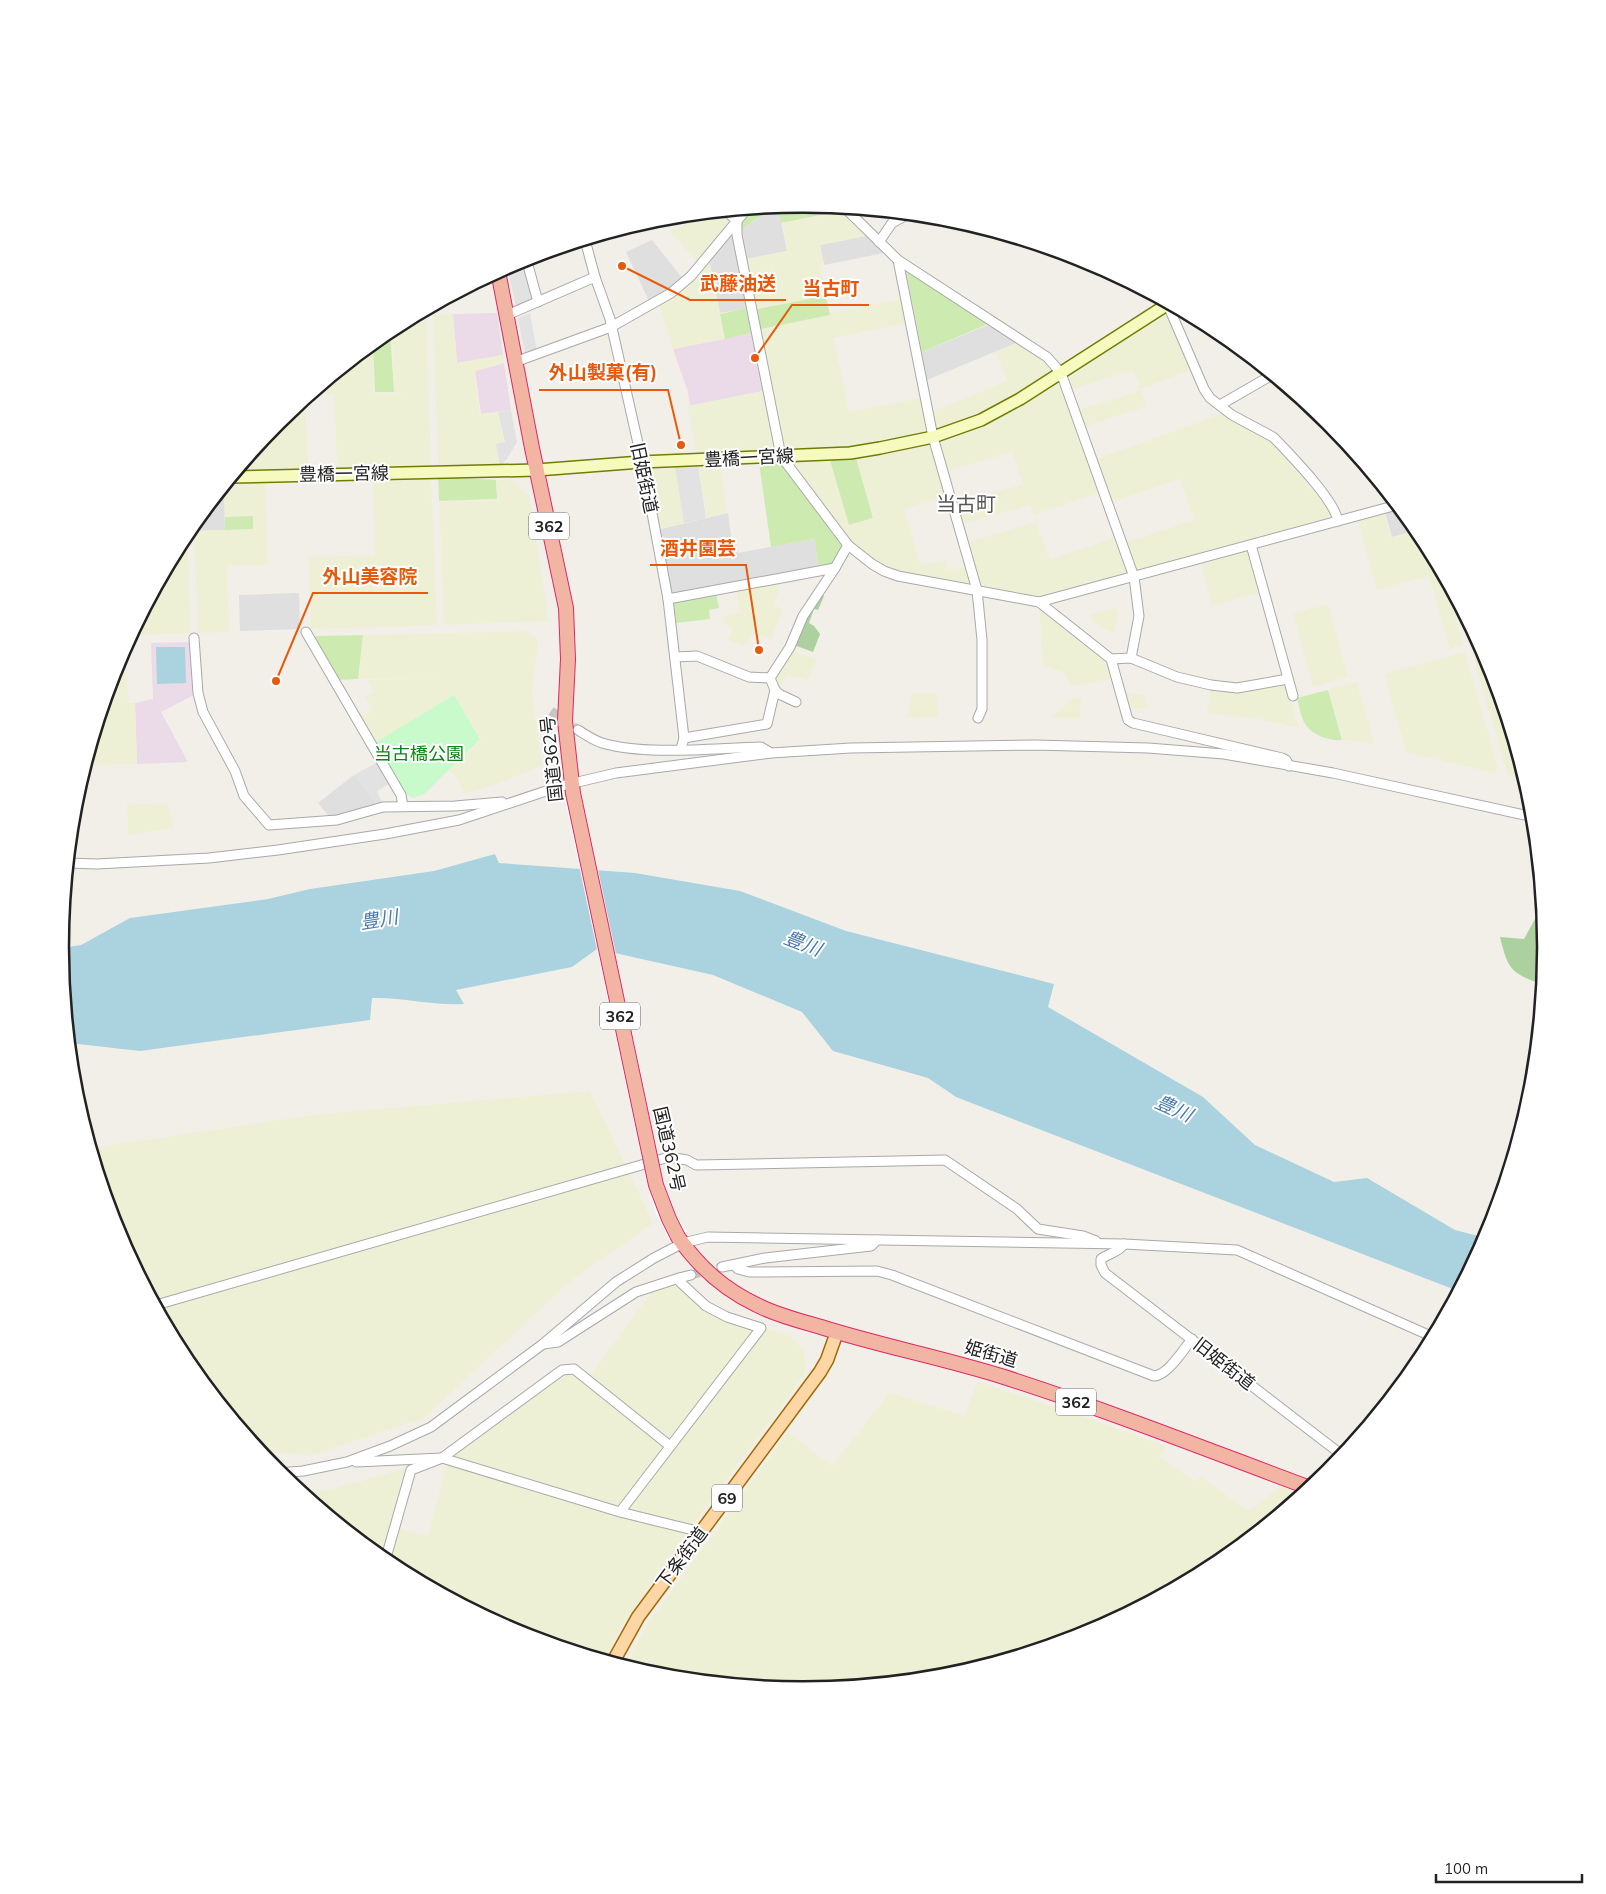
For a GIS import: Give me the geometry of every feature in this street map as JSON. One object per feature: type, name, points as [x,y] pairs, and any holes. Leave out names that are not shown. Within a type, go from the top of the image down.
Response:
[{"type":"highway","name":"国道362号","points":[[500,279],[566,608],[568,659],[565,721],[572,788],[656,1184],[666,1214],[680,1240]]},
{"type":"highway","name":"姫街道","points":[[680,1240],[699,1265],[711,1276],[759,1307],[837,1332],[1003,1377],[1073,1400],[1302,1485]]},
{"type":"main road","name":"豊橋一宮線","points":[[239,477],[537,470],[640,462],[850,452],[880,448],[933,437],[980,420],[1020,399],[1163,307]]},
{"type":"main road","name":"下条街道","points":[[616,1657],[638,1617],[820,1372],[827,1360],[837,1332]]},
{"type":"street","points":[[851,214],[898,260],[1047,357],[1061,373],[1134,577],[1139,616],[1131,658]]},
{"type":"street","points":[[516,362],[611,326],[671,293],[691,276],[741,215]]},
{"type":"street","points":[[731,216],[736,221],[781,456],[848,544],[860,555],[884,571],[898,576],[1039,602],[1391,507]]},
{"type":"street","points":[[879,242],[892,223],[899,219]]},
{"type":"street","name":"旧姫街道","points":[[587,246],[611,326],[640,462],[644,470],[668,599],[684,738],[680,750]]},
{"type":"street","points":[[898,260],[933,437],[978,590],[982,640],[982,709],[978,718]]},
{"type":"street","points":[[528,267],[538,302]]},
{"type":"street","points":[[507,315],[595,277]]},
{"type":"street","points":[[1171,312],[1204,389],[1210,398],[1232,415],[1273,437],[1326,498],[1336,513],[1338,521]]},
{"type":"street","points":[[1220,405],[1267,378]]},
{"type":"street","points":[[770,678],[790,647],[803,616],[836,568],[848,544]]},
{"type":"street","points":[[1251,545],[1293,696]]},
{"type":"street","points":[[668,599],[836,568]]},
{"type":"street","points":[[1039,602],[1111,659],[1128,720],[1133,723],[1282,758],[1286,760],[1289,766]]},
{"type":"street","points":[[306,632],[402,795],[403,806]]},
{"type":"street","points":[[194,638],[198,693],[204,712],[235,771],[244,796],[269,826],[337,820],[383,807],[455,806],[517,800]]},
{"type":"street","points":[[675,657],[697,656],[749,677],[770,678]]},
{"type":"street","points":[[1111,659],[1131,658],[1177,677],[1211,685],[1237,688],[1288,679]]},
{"type":"street","points":[[770,678],[775,690],[779,694],[796,702]]},
{"type":"street","points":[[684,738],[767,724],[775,690]]},
{"type":"street","points":[[578,730],[592,739],[619,747],[680,750],[760,747],[771,753]]},
{"type":"street","points":[[74,863],[97,864],[209,858],[278,850],[385,834],[459,820],[517,800],[572,788],[616,773],[771,753],[851,748],[1036,745],[1148,748],[1224,754],[1333,773],[1525,815]]},
{"type":"street","points":[[161,1303],[669,1157],[687,1160],[696,1165],[945,1160],[1017,1209],[1038,1229],[1083,1236],[1102,1244]]},
{"type":"street","points":[[347,1462],[431,1427],[543,1344],[616,1282],[680,1240],[708,1237],[1124,1244],[1237,1250],[1427,1334]]},
{"type":"street","points":[[722,1267],[766,1258],[871,1246],[877,1240]]},
{"type":"street","name":"旧姫街道","points":[[1124,1244],[1120,1250],[1101,1259],[1101,1265],[1105,1273],[1336,1451]]},
{"type":"street","points":[[734,1265],[738,1269],[749,1272],[877,1271],[892,1275],[1154,1376],[1161,1376],[1192,1339]]},
{"type":"street","points":[[543,1344],[558,1342],[636,1292],[691,1275]]},
{"type":"street","points":[[620,1512],[762,1328],[728,1317],[706,1306],[678,1278]]},
{"type":"street","points":[[387,1553],[411,1470],[442,1458],[562,1370],[574,1369],[670,1446]]},
{"type":"street","points":[[290,1472],[347,1462],[442,1458],[620,1512],[693,1530],[700,1534]]},
{"type":"shaded area","points":[[779,213],[787,251],[747,259],[741,230],[764,214]]},
{"type":"shaded area","points":[[729,235],[733,235],[747,308],[720,313],[709,259]]},
{"type":"shaded area","points":[[866,236],[884,253],[824,265],[820,245]]},
{"type":"shaded area","points":[[652,240],[683,279],[669,291],[649,301],[626,252]]},
{"type":"shaded area","points":[[526,267],[534,297],[516,306],[509,275]]},
{"type":"shaded area","points":[[497,313],[503,355],[457,363],[453,314]]},
{"type":"shaded area","points":[[530,313],[537,351],[525,355],[518,318]]},
{"type":"shaded area","points":[[988,325],[1016,343],[927,380],[922,352]]},
{"type":"shaded area","points":[[752,333],[763,391],[690,406],[688,392],[673,349]]},
{"type":"shaded area","points":[[504,363],[511,410],[481,414],[475,371]]},
{"type":"shaded area","points":[[511,410],[517,442],[507,459],[500,466],[496,444],[505,442],[498,412]]},
{"type":"shaded area","points":[[698,466],[706,518],[684,523],[675,467]]},
{"type":"shaded area","points":[[224,495],[225,530],[198,531]]},
{"type":"shaded area","points":[[1393,510],[1409,532],[1392,537],[1385,512]]},
{"type":"shaded area","points":[[728,513],[732,543],[736,543],[738,553],[814,539],[819,567],[670,595],[657,530]]},
{"type":"shaded area","points":[[299,593],[300,629],[240,631],[239,595]]},
{"type":"shaded area","points":[[187,642],[190,644],[194,695],[161,712],[188,762],[137,764],[135,703],[153,699],[151,643]]},
{"type":"shaded area","points":[[376,763],[389,784],[377,791],[382,802],[377,804],[354,775]]},
{"type":"shaded area","points":[[354,775],[377,804],[355,813],[330,818],[318,803]]},
{"type":"green space","points":[[779,213],[828,214],[781,223]]},
{"type":"green space","points":[[764,214],[741,230],[740,223],[746,215]]},
{"type":"green space","points":[[832,214],[843,214],[866,236],[820,245],[824,265],[820,266],[826,296],[757,309],[747,259],[787,251],[782,223]]},
{"type":"green space","points":[[729,218],[729,221],[696,261],[670,231],[687,224],[687,222],[707,219]]},
{"type":"green space","points":[[709,260],[725,339],[673,349],[659,304],[674,296],[696,277]]},
{"type":"green space","points":[[906,271],[988,324],[922,352]]},
{"type":"green space","points":[[826,296],[830,315],[761,329],[757,309]]},
{"type":"green space","points":[[902,299],[907,323],[834,338],[849,412],[922,398],[928,431],[879,442],[850,446],[785,450],[761,329]]},
{"type":"green space","points":[[746,308],[751,333],[725,339],[720,314]]},
{"type":"green space","points":[[1165,312],[1190,370],[1141,389],[1133,370],[1071,390],[1066,376]]},
{"type":"green space","points":[[453,314],[457,363],[503,355],[504,363],[474,371],[480,414],[498,412],[504,442],[496,444],[500,466],[438,464],[433,315]]},
{"type":"green space","points":[[426,317],[431,464],[337,467],[334,394],[319,395],[373,352],[374,393],[414,392],[394,392],[392,338]]},
{"type":"green space","points":[[391,339],[394,392],[375,392],[373,352]]},
{"type":"green space","points":[[1017,343],[1043,361],[1052,371],[1016,394],[978,414],[937,429],[933,411],[1007,381],[995,352]]},
{"type":"green space","points":[[1059,380],[1099,493],[1034,515],[1030,505],[962,524],[956,503],[1023,484],[1012,452],[947,471],[938,441]]},
{"type":"green space","points":[[1141,390],[1147,406],[1085,427],[1078,410]]},
{"type":"green space","points":[[763,391],[774,447],[772,450],[696,453],[687,406]]},
{"type":"green space","points":[[305,408],[308,468],[245,471]]},
{"type":"green space","points":[[1222,414],[1269,440],[1323,502],[1333,515],[1332,518],[1136,572],[1125,543],[1194,520],[1180,479],[1111,502],[1096,459]]},
{"type":"green space","points":[[930,443],[946,497],[904,509],[920,564],[946,561],[947,570],[967,567],[971,582],[969,584],[899,571],[874,561],[852,542],[791,462],[830,460],[849,525],[874,518],[856,458]]},
{"type":"green space","points":[[856,458],[873,518],[849,525],[830,460]]},
{"type":"green space","points":[[779,462],[841,543],[841,548],[832,564],[819,567],[814,539],[771,547],[759,463]]},
{"type":"green space","points":[[720,465],[727,512],[707,518],[698,466]]},
{"type":"green space","points":[[675,467],[684,523],[657,530],[647,469]]},
{"type":"green space","points":[[438,477],[496,480],[497,499],[439,501]]},
{"type":"green space","points":[[431,478],[437,625],[311,629],[309,557],[375,555],[373,480]]},
{"type":"green space","points":[[497,480],[512,480],[529,496],[549,621],[444,625],[439,502],[497,500]]},
{"type":"green space","points":[[265,483],[268,565],[227,566],[229,632],[198,633],[194,536],[198,531],[253,529],[253,516],[225,517],[224,495],[233,485]]},
{"type":"green space","points":[[1384,512],[1391,538],[1410,533],[1451,602],[1463,645],[1450,649],[1429,576],[1377,590],[1357,519]]},
{"type":"green space","points":[[253,516],[253,529],[225,530],[225,517]]},
{"type":"green space","points":[[1036,522],[1050,560],[1115,537],[1128,574],[1044,597],[985,586],[979,582],[968,542]]},
{"type":"green space","points":[[188,546],[191,633],[138,635],[167,580]]},
{"type":"green space","points":[[1245,551],[1251,557],[1261,592],[1212,606],[1201,564]]},
{"type":"green space","points":[[781,582],[774,605],[783,609],[771,639],[752,632],[746,647],[727,639],[733,628],[722,622],[724,616],[740,613],[736,591]]},
{"type":"green space","points":[[716,593],[719,608],[709,610],[710,619],[676,623],[674,601]]},
{"type":"green space","points":[[821,594],[824,596],[818,610],[814,609],[809,623],[820,634],[813,652],[794,645],[805,617]]},
{"type":"green space","points":[[1328,604],[1348,677],[1313,687],[1293,614]]},
{"type":"green space","points":[[1039,608],[1103,658],[1111,679],[1071,686],[1065,673],[1043,665]]},
{"type":"green space","points":[[1116,608],[1118,615],[1114,634],[1093,622],[1091,614]]},
{"type":"green space","points":[[526,631],[535,636],[538,642],[534,676],[531,676],[534,677],[532,694],[542,766],[465,794],[450,769],[481,739],[454,695],[376,742],[361,717],[374,710],[365,697],[374,691],[367,680],[447,678],[359,679],[363,635]]},
{"type":"green space","points":[[363,635],[358,679],[339,680],[315,639],[316,636]]},
{"type":"green space","points":[[791,650],[816,659],[808,680],[788,675],[778,689],[772,678]]},
{"type":"green space","points":[[1472,650],[1474,650],[1481,666],[1497,710],[1489,712]]},
{"type":"green space","points":[[1465,652],[1498,769],[1494,773],[1406,752],[1384,674]]},
{"type":"green space","points":[[127,662],[128,703],[135,703],[137,764],[92,765],[108,711]]},
{"type":"green space","points":[[1357,682],[1375,745],[1343,740],[1328,689]]},
{"type":"green space","points":[[1281,684],[1286,686],[1299,728],[1259,719],[1207,713],[1210,689]]},
{"type":"green space","points":[[1328,690],[1342,740],[1330,739],[1315,734],[1304,722],[1300,711],[1297,698]]},
{"type":"green space","points":[[912,693],[937,694],[938,717],[908,718]]},
{"type":"green space","points":[[1124,693],[1145,695],[1148,709],[1129,708]]},
{"type":"green space","name":"当古橋公園","points":[[454,695],[480,739],[424,794],[413,798],[406,794],[376,742]]},
{"type":"green space","points":[[1081,697],[1080,718],[1051,718],[1070,700]]},
{"type":"green space","points":[[1498,710],[1517,778],[1507,774],[1490,712]]},
{"type":"green space","points":[[167,803],[174,828],[128,835],[127,805]]},
{"type":"green space","points":[[79,825],[80,837],[77,837]]},
{"type":"green space","points":[[1536,917],[1536,982],[1523,977],[1512,968],[1505,956],[1500,937],[1524,939]]},
{"type":"green space","points":[[590,1091],[653,1223],[567,1284],[424,1418],[309,1456],[270,1451],[220,1394],[192,1355],[167,1314],[144,1272],[125,1228],[97,1147],[320,1114]]},
{"type":"green space","points":[[677,1282],[724,1321],[761,1336],[766,1329],[791,1336],[804,1351],[805,1374],[688,1531],[620,1629],[607,1654],[522,1625],[478,1606],[436,1583],[395,1558],[356,1530],[311,1492],[333,1489],[405,1468],[390,1526],[428,1536],[447,1464],[456,1456],[455,1451],[562,1373],[574,1372],[586,1381],[653,1290]]},
{"type":"green space","points":[[978,1381],[1167,1446],[1159,1457],[1194,1481],[1201,1477],[1249,1511],[1281,1486],[1295,1491],[1250,1530],[1211,1558],[1128,1606],[1039,1642],[993,1656],[899,1675],[851,1680],[803,1681],[755,1680],[707,1675],[628,1660],[646,1626],[788,1432],[832,1466],[890,1392],[964,1416]]},
{"type":"water","points":[[156,647],[185,647],[186,683],[157,684]]},
{"type":"water","name":"豊川","points":[[495,854],[499,863],[635,873],[740,891],[846,931],[1054,984],[1048,1007],[1203,1097],[1255,1145],[1334,1182],[1367,1178],[1455,1230],[1478,1236],[1453,1289],[956,1097],[928,1078],[833,1051],[802,1012],[713,975],[597,949],[572,967],[456,990],[464,1004],[372,998],[370,1020],[140,1051],[75,1044],[70,995],[69,947],[81,945],[130,918],[268,899],[310,889],[434,871]]},
{"type":"pier","points":[[581,790],[664,1180],[676,1215],[687,1232],[669,1240],[656,1213],[648,1188],[564,795]]},
{"type":"tunnel","points":[[551,711],[578,730]]},
{"type":"tunnel","points":[[691,1275],[722,1267]]},
{"type":"place","name":"武藤油送","points":[[622,266]]},
{"type":"place","name":"当古町","points":[[755,358]]},
{"type":"place","name":"外山製菓(有)","points":[[681,445]]},
{"type":"place","name":"酒井園芸","points":[[759,650]]},
{"type":"place","name":"外山美容院","points":[[276,681]]},
{"type":"district","name":"当古町","points":[[966,504]]}]
